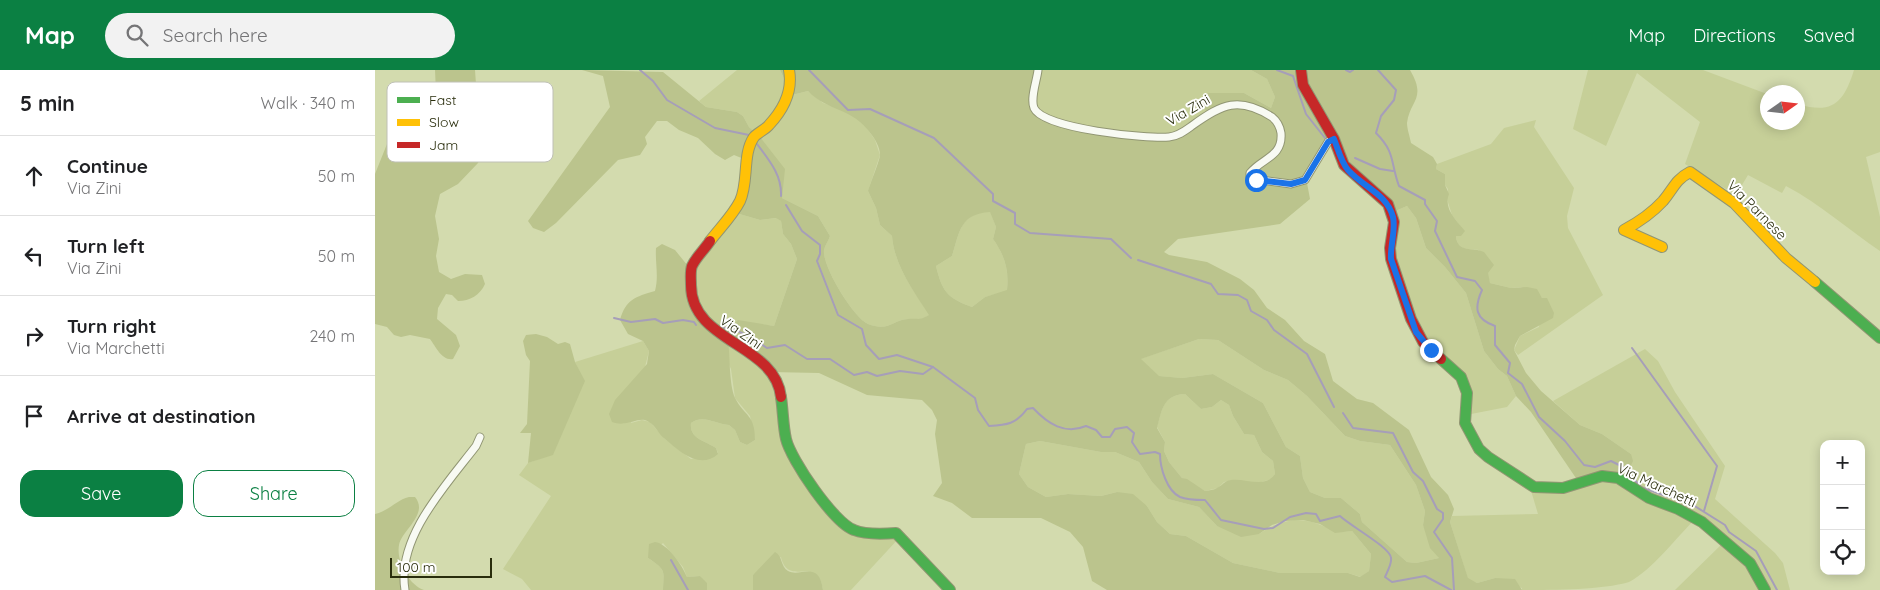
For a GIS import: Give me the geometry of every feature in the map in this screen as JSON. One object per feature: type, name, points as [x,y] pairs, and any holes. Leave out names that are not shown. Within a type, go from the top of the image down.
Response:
[{"type":"street","name":"Via Zini","points":[[789,70],[791,87],[783,104],[766,131],[754,137],[748,155],[747,177],[740,201],[691,266],[691,295],[700,315],[709,326],[738,344],[774,374],[780,386],[786,439],[793,456],[828,510],[853,530],[882,534],[896,533],[950,590]]},
{"type":"street","name":"Via Zini","points":[[1038,70],[1033,102],[1034,108],[1039,114],[1054,121],[1096,132],[1169,137],[1182,132],[1213,110],[1226,104],[1236,103],[1265,113],[1274,118],[1280,128],[1281,137],[1276,154],[1251,173],[1250,177],[1256,180],[1291,184],[1305,180],[1328,142],[1334,139]]},
{"type":"street","name":"Via Marchetti","points":[[1301,70],[1303,85],[1334,139],[1344,165],[1349,172],[1388,204],[1394,222],[1390,248],[1391,259],[1411,319],[1423,342],[1461,377],[1467,393],[1465,422],[1479,449],[1503,468],[1534,487],[1563,488],[1602,476],[1618,478],[1649,498],[1679,509],[1702,522],[1750,563],[1765,590]]},
{"type":"street","name":"Via Parnese","points":[[1662,248],[1624,230],[1637,224],[1672,192],[1677,179],[1690,172],[1735,203],[1785,258],[1880,338]]},
{"type":"street","points":[[405,590],[402,572],[411,541],[436,498],[476,446],[480,437]]},
{"type":"green space","points":[[435,70],[475,70],[476,82],[436,82]]},
{"type":"green space","points":[[582,70],[663,72],[706,107],[737,112],[743,116],[749,127],[760,137],[785,169],[782,198],[818,216],[830,236],[824,250],[825,257],[833,279],[847,302],[868,324],[881,327],[908,319],[921,319],[929,315],[911,288],[901,268],[892,236],[880,225],[876,208],[868,191],[880,158],[878,146],[864,125],[848,114],[824,103],[808,91],[792,95],[780,70],[1038,70],[1033,108],[1042,121],[1086,133],[1171,139],[1208,115],[1201,101],[1208,93],[1244,93],[1271,108],[1275,97],[1267,79],[1251,70],[1410,70],[1417,87],[1416,99],[1407,123],[1411,143],[1433,157],[1437,164],[1436,169],[1445,174],[1445,185],[1449,194],[1449,210],[1465,231],[1461,236],[1456,236],[1459,245],[1484,252],[1494,265],[1488,273],[1490,283],[1511,288],[1527,287],[1537,289],[1542,298],[1547,298],[1554,313],[1553,318],[1520,336],[1515,345],[1514,350],[1526,373],[1541,391],[1580,425],[1602,434],[1631,454],[1633,461],[1627,474],[1621,480],[1609,476],[1580,484],[1531,412],[1516,396],[1507,376],[1498,369],[1484,351],[1466,293],[1445,267],[1426,248],[1416,218],[1407,206],[1393,212],[1356,177],[1333,139],[1307,183],[1310,199],[1280,224],[1178,239],[1164,252],[1169,255],[1207,262],[1240,279],[1254,290],[1267,308],[1285,320],[1304,341],[1325,354],[1333,381],[1357,399],[1373,403],[1409,430],[1431,477],[1448,495],[1454,509],[1450,522],[1468,578],[1477,583],[1495,578],[1515,579],[1522,590],[1107,590],[1092,581],[1083,547],[1070,532],[1041,518],[972,518],[952,503],[933,496],[942,483],[935,434],[937,420],[932,410],[922,400],[867,395],[819,373],[770,372],[728,339],[733,392],[735,398],[751,420],[755,432],[755,440],[747,445],[740,442],[735,430],[729,425],[705,419],[696,420],[691,423],[693,433],[699,439],[716,448],[718,454],[704,460],[697,460],[677,449],[654,426],[645,420],[623,424],[612,422],[609,414],[615,400],[647,364],[649,351],[643,341],[628,334],[620,320],[622,313],[632,300],[655,291],[657,280],[656,248],[662,244],[675,250],[692,271],[691,283],[701,314],[728,337],[728,329],[738,320],[774,326],[797,259],[791,244],[783,234],[781,221],[776,218],[760,220],[736,213],[749,161],[734,155],[725,160],[715,154],[698,138],[679,130],[667,121],[657,121],[645,137],[647,144],[640,155],[618,160],[556,223],[544,232],[533,228],[528,221],[610,107],[603,76]],"holes":[[[990,212],[996,227],[993,239],[1001,251],[1005,263],[1007,290],[985,297],[972,307],[951,297],[947,293],[943,288],[936,266],[952,256],[963,225],[967,220],[980,213]],[[1199,339],[1218,340],[1264,370],[1288,380],[1307,396],[1345,436],[1360,441],[1390,445],[1416,485],[1425,511],[1423,525],[1430,548],[1439,558],[1416,563],[1407,562],[1362,522],[1360,514],[1341,498],[1325,498],[1310,492],[1303,478],[1300,456],[1286,447],[1263,403],[1213,374],[1182,378],[1159,376],[1141,359]],[[1185,394],[1201,409],[1212,407],[1221,400],[1229,405],[1233,416],[1244,434],[1254,435],[1262,452],[1273,461],[1275,474],[1266,481],[1231,480],[1216,489],[1205,491],[1187,479],[1182,478],[1169,462],[1164,451],[1165,442],[1157,428],[1160,415],[1168,400]],[[1040,441],[1101,452],[1115,452],[1139,462],[1152,482],[1168,499],[1199,507],[1217,526],[1241,537],[1259,534],[1272,525],[1285,521],[1303,520],[1320,524],[1335,533],[1352,531],[1371,554],[1369,571],[1360,577],[1348,573],[1280,573],[1233,563],[1186,536],[1170,534],[1157,522],[1147,506],[1133,494],[1117,492],[1101,496],[1068,494],[1046,497],[1028,487],[1019,474],[1026,444]]]},
{"type":"green space","points":[[737,70],[780,70],[792,95],[808,91],[823,103],[843,110],[862,121],[875,140],[880,155],[868,191],[876,208],[880,225],[892,236],[901,268],[911,288],[930,315],[921,319],[903,320],[881,327],[868,324],[847,302],[833,279],[825,257],[824,250],[830,236],[818,216],[782,198],[760,137],[749,127],[743,116],[737,112],[706,107],[699,101]]},
{"type":"green space","points":[[1038,70],[1251,70],[1267,79],[1275,97],[1271,108],[1244,93],[1208,93],[1204,104],[1208,114],[1183,134],[1109,136],[1086,133],[1042,121],[1033,108]]},
{"type":"green space","points":[[1588,70],[1703,70],[1760,91],[1760,130],[1805,130],[1805,106],[1820,108],[1828,107],[1835,103],[1846,90],[1854,70],[1880,70],[1880,152],[1866,157],[1880,217],[1880,251],[1823,209],[1786,186],[1782,193],[1748,175],[1736,195],[1685,164],[1700,122],[1637,73],[1606,146],[1573,129]]},
{"type":"green space","points":[[1536,120],[1534,127],[1574,188],[1567,216],[1568,228],[1603,295],[1518,355],[1514,350],[1520,336],[1539,327],[1542,298],[1539,294],[1521,287],[1511,288],[1490,283],[1479,250],[1464,248],[1458,244],[1456,236],[1461,227],[1452,215],[1447,199],[1448,189],[1445,185],[1445,174],[1436,169],[1437,164],[1491,144],[1504,128]]},
{"type":"green space","points":[[387,144],[387,162],[478,162],[458,184],[440,194],[435,216],[439,239],[436,256],[439,272],[451,279],[465,274],[482,275],[485,284],[474,297],[467,300],[458,301],[452,295],[446,294],[438,308],[437,319],[456,335],[460,346],[453,359],[442,356],[430,339],[410,335],[401,337],[394,335],[387,327],[375,324],[375,174]]},
{"type":"green space","points":[[1407,206],[1416,218],[1426,248],[1445,267],[1466,293],[1484,351],[1498,369],[1507,376],[1516,396],[1507,407],[1466,415],[1467,389],[1421,338],[1392,261],[1393,212]]},
{"type":"green space","points":[[990,211],[996,227],[993,239],[1001,251],[1007,270],[1007,291],[985,297],[972,307],[951,297],[947,293],[943,288],[936,266],[952,256],[960,232],[967,220],[980,213]]},
{"type":"green space","points":[[736,213],[760,220],[777,218],[781,221],[783,234],[791,244],[797,259],[774,326],[758,324],[766,368],[779,387],[792,452],[846,526],[900,537],[851,590],[823,590],[820,580],[815,574],[790,570],[785,566],[781,557],[753,575],[753,590],[707,590],[700,576],[687,577],[683,567],[663,543],[648,558],[663,571],[663,590],[531,590],[522,579],[503,569],[551,496],[519,475],[528,463],[553,454],[584,381],[575,362],[643,341],[649,351],[631,423],[642,420],[650,422],[665,439],[691,459],[718,453],[716,448],[699,439],[693,433],[691,423],[696,420],[705,419],[729,425],[735,430],[740,442],[747,445],[755,440],[750,416],[735,398],[731,369],[696,301],[692,271]]},
{"type":"green space","points":[[536,334],[547,337],[558,344],[565,342],[570,344],[575,362],[585,381],[553,455],[528,463],[531,433],[520,433],[527,424],[530,361],[526,355],[523,341],[526,335]]},
{"type":"green space","points":[[1199,339],[1218,340],[1264,370],[1288,380],[1307,396],[1345,436],[1360,441],[1390,445],[1416,485],[1425,511],[1423,525],[1439,558],[1416,563],[1407,562],[1362,522],[1360,514],[1341,498],[1325,498],[1310,492],[1303,478],[1300,456],[1286,447],[1263,403],[1213,374],[1182,378],[1158,376],[1140,359]]},
{"type":"green space","points":[[1645,349],[1658,361],[1675,392],[1725,466],[1715,499],[1775,553],[1783,563],[1790,590],[1675,590],[1725,541],[1696,518],[1646,570],[1629,582],[1618,585],[1562,590],[1522,590],[1522,588],[1495,578],[1477,583],[1468,579],[1450,522],[1452,516],[1538,514],[1529,484],[1567,487],[1631,454],[1602,434],[1580,425],[1553,401]]},
{"type":"green space","points":[[1185,394],[1201,409],[1212,407],[1221,400],[1229,405],[1233,416],[1244,434],[1254,435],[1262,452],[1273,461],[1275,474],[1272,479],[1258,483],[1233,480],[1224,482],[1218,488],[1205,491],[1182,478],[1169,462],[1164,451],[1165,442],[1157,427],[1162,409],[1168,400]]},
{"type":"green space","points":[[1040,441],[1101,452],[1115,452],[1139,462],[1152,482],[1168,499],[1199,507],[1217,526],[1259,534],[1280,523],[1302,520],[1337,531],[1352,531],[1371,554],[1369,571],[1361,577],[1348,573],[1280,573],[1233,563],[1186,536],[1170,534],[1157,522],[1147,506],[1117,492],[1101,496],[1068,494],[1046,497],[1028,487],[1019,474],[1026,444]]},
{"type":"green space","points":[[409,497],[415,497],[419,510],[401,539],[399,545],[400,558],[409,578],[424,590],[375,590],[375,514]]},
{"type":"green space","points":[[655,542],[670,551],[687,577],[700,576],[707,583],[707,590],[663,590],[663,571],[648,558],[649,544]]},
{"type":"green space","points":[[775,552],[788,571],[793,573],[809,571],[818,575],[823,590],[753,590],[753,575]]},
{"type":"waterway","points":[[640,70],[653,81],[667,100],[715,128],[749,135]]},
{"type":"waterway","points":[[809,70],[848,110],[870,109],[934,138],[993,194],[993,201],[1015,213],[1015,224],[1030,233],[1111,239],[1131,258]]},
{"type":"waterway","points":[[1277,70],[1293,76],[1306,114],[1325,138]]},
{"type":"waterway","points":[[1346,70],[1350,72],[1353,70]]},
{"type":"waterway","points":[[1378,70],[1396,90],[1394,100],[1381,116],[1376,133],[1390,152],[1399,186],[1425,200],[1425,204],[1437,221],[1435,231],[1457,277],[1475,281],[1482,290],[1477,307],[1478,312],[1483,320],[1495,326],[1495,345],[1510,363],[1508,373],[1522,384],[1539,417],[1565,441],[1584,465],[1595,467],[1611,461],[1623,467],[1641,487],[1666,496],[1685,500],[1725,525],[1729,532],[1756,551],[1777,590]]},
{"type":"waterway","points":[[757,144],[777,175],[781,196]]},
{"type":"waterway","points":[[1355,158],[1380,169],[1393,171]]},
{"type":"waterway","points":[[786,205],[802,231],[820,245],[820,254],[817,261],[838,315],[862,329],[866,345],[879,359],[897,355],[933,367]]},
{"type":"waterway","points":[[1138,260],[1211,284],[1218,294],[1238,295],[1247,300],[1251,311],[1267,320],[1274,330],[1307,354],[1334,407]]},
{"type":"waterway","points":[[614,318],[631,322],[655,319],[663,323],[683,320],[694,322],[696,325]]},
{"type":"waterway","points":[[717,327],[737,331],[767,348],[785,345],[807,359],[830,359],[854,375],[867,372],[877,376],[900,371],[923,374],[933,367],[975,398],[978,410],[989,426],[1011,423],[1019,418],[1027,409],[1033,408],[1045,419],[1057,426],[1071,429],[1086,426],[1096,430],[1102,437],[1110,437],[1115,429],[1127,427],[1134,433],[1132,442],[1140,454],[1155,452],[1160,454],[1165,478],[1175,494],[1186,499],[1205,500],[1221,520],[1264,529],[1273,528],[1290,517],[1306,513],[1316,514],[1320,521],[1340,516],[1384,548],[1389,554],[1391,563],[1385,577],[1392,582],[1425,576],[1451,590]]},
{"type":"waterway","points":[[1632,348],[1717,466],[1704,511]]},
{"type":"waterway","points":[[1343,413],[1353,428],[1393,433],[1413,472],[1423,481],[1437,509],[1443,513],[1443,519],[1434,532],[1452,558],[1454,590]]},
{"type":"waterway","points":[[671,560],[688,590]]},
{"type":"traffic: fast","points":[[1815,282],[1880,338]]},
{"type":"traffic: fast","points":[[1441,359],[1461,377],[1467,393],[1465,423],[1479,449],[1488,457],[1534,487],[1563,488],[1602,476],[1618,478],[1649,498],[1678,509],[1702,522],[1750,563],[1765,590]]},
{"type":"traffic: fast","points":[[781,397],[785,434],[790,449],[804,475],[825,504],[846,525],[854,530],[880,534],[896,533],[950,590]]},
{"type":"traffic: slow","points":[[710,241],[740,201],[743,193],[750,144],[754,137],[767,127],[783,107],[790,85],[789,70]]},
{"type":"traffic: slow","points":[[1662,247],[1624,230],[1654,209],[1663,201],[1678,181],[1690,172],[1734,203],[1786,258],[1815,282]]},
{"type":"traffic: jam","points":[[1301,70],[1303,85],[1334,139],[1344,165],[1388,204],[1394,222],[1390,248],[1391,259],[1411,319],[1423,342],[1441,359]]},
{"type":"traffic: jam","points":[[710,241],[691,268],[691,285],[695,304],[704,319],[718,332],[750,353],[764,365],[775,379],[781,397]]},
{"type":"route","points":[[1256,180],[1291,184],[1297,184],[1305,180],[1310,175],[1328,142],[1334,139],[1344,165],[1349,172],[1388,204],[1394,222],[1390,248],[1391,259],[1416,332],[1431,350]]}]
